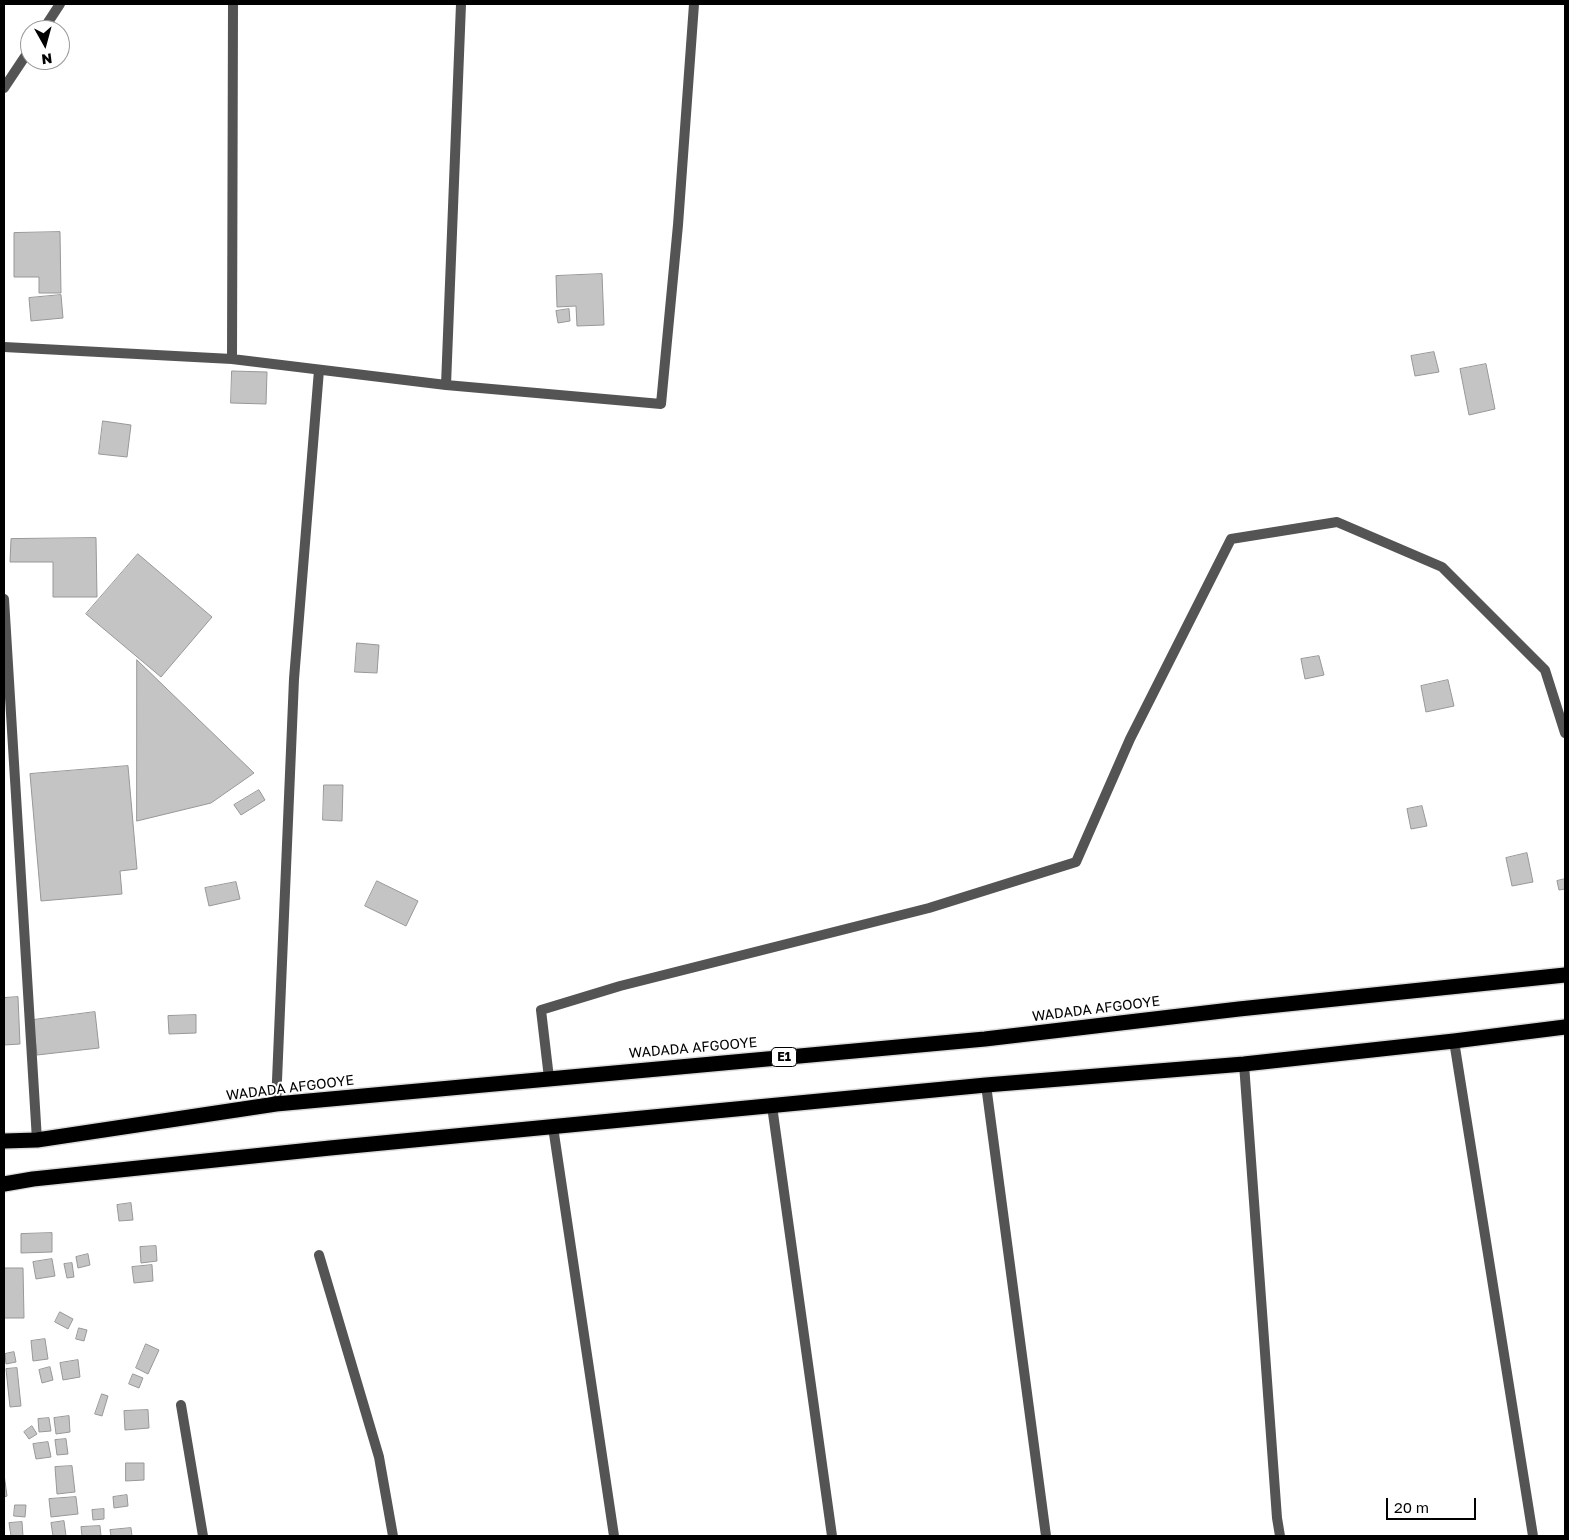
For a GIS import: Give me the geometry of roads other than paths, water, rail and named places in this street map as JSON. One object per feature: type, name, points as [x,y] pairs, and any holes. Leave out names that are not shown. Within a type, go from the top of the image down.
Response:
[{"type":"highway","name":"WADADA AFGOOYE","points":[[4,1141],[37,1140],[276,1104],[985,1039],[1239,1009],[1565,975]]},
{"type":"highway","points":[[4,1184],[82,1174],[553,1126],[986,1085],[1244,1064],[1565,1027]]},
{"type":"street","points":[[50,20],[60,4]]},
{"type":"street","points":[[232,359],[233,4]]},
{"type":"street","points":[[446,385],[461,4]]},
{"type":"street","points":[[4,347],[232,359],[446,385],[661,404],[678,225],[694,4]]},
{"type":"street","points":[[4,88],[20,64]]},
{"type":"street","points":[[276,1104],[294,678],[319,370]]},
{"type":"street","points":[[549,1078],[541,1010],[620,986],[930,908],[1076,862],[1130,739],[1231,539],[1337,522],[1442,566],[1545,670],[1565,733]]},
{"type":"street","points":[[4,599],[37,1140]]},
{"type":"street","points":[[1454,1041],[1533,1536]]},
{"type":"street","points":[[1244,1064],[1276,1508],[1280,1536]]},
{"type":"street","points":[[986,1085],[1046,1536]]},
{"type":"street","points":[[772,1106],[832,1536]]},
{"type":"street","points":[[553,1126],[614,1536]]},
{"type":"street","points":[[319,1255],[379,1457],[393,1536]]},
{"type":"street","points":[[181,1405],[202,1536]]}]
